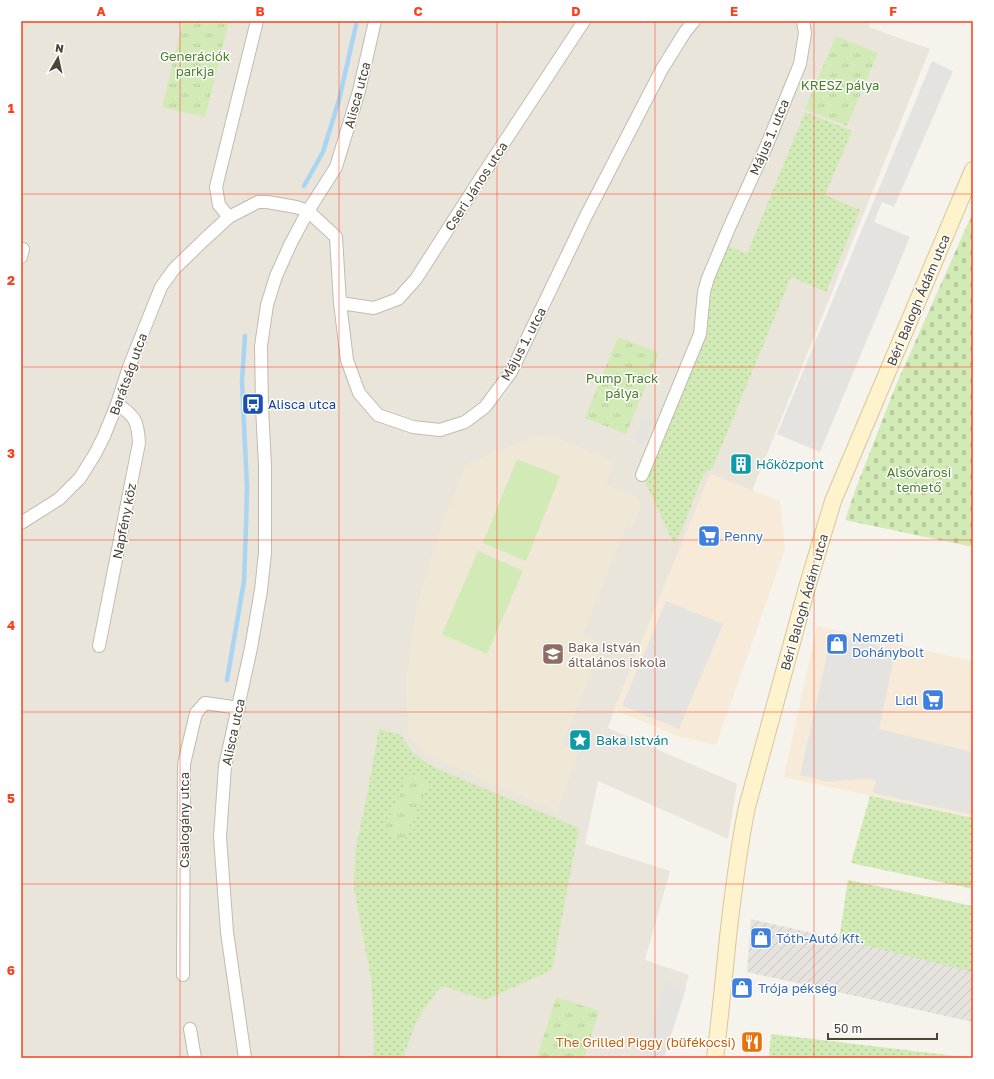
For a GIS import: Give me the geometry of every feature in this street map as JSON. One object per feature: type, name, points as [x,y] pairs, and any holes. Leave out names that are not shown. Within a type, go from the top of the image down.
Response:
[{"type":"street","points":[[229,217],[219,205],[216,187],[257,21]]},
{"type":"street","name":"Alisca utca","points":[[245,1058],[228,932],[220,837],[225,766],[252,640],[261,590],[265,552],[265,466],[261,354],[262,335],[267,305],[276,276],[308,211],[336,167],[359,91],[375,21]]},
{"type":"street","name":"Cseri János utca","points":[[340,303],[374,308],[398,299],[416,279],[584,21]]},
{"type":"street","name":"Május 1. utca","points":[[308,211],[336,237],[340,303],[347,360],[359,393],[378,415],[413,427],[440,430],[464,422],[485,407],[511,372],[586,216],[662,69],[685,32],[694,21]]},
{"type":"street","name":"Május 1. utca","points":[[642,475],[700,334],[704,292],[708,278],[766,147],[800,64],[805,33],[803,21]]},
{"type":"street","name":"Béri Balogh Ádám utca","points":[[715,1058],[732,899],[743,826],[808,584],[833,501],[973,170]]},
{"type":"street","name":"Barátság utca","points":[[21,523],[59,499],[80,478],[96,454],[117,404],[161,287],[174,269],[229,217],[258,202],[268,202],[296,207],[308,211]]},
{"type":"street","name":"Napfény köz","points":[[99,646],[139,443],[138,430],[135,421],[128,411],[117,404]]},
{"type":"street","name":"Csalogány utca","points":[[183,975],[184,764],[196,713],[205,703],[238,708]]},
{"type":"street","points":[[190,1029],[195,1058]]},
{"type":"shaded area","points":[[21,21],[871,21],[869,27],[930,49],[752,491],[710,475],[608,728],[737,784],[728,839],[598,781],[585,844],[670,871],[645,960],[689,975],[664,1058],[21,1058]]},
{"type":"shaded area","points":[[932,61],[953,71],[894,207],[882,202],[874,222],[910,237],[820,452],[777,434]]},
{"type":"shaded area","points":[[643,418],[653,422],[643,445],[633,441]]},
{"type":"shaded area","points":[[541,435],[557,438],[615,462],[605,484],[637,497],[641,504],[632,528],[626,526],[582,636],[603,644],[564,740],[563,745],[579,750],[557,812],[425,753],[409,736],[407,716],[406,679],[417,607],[435,544],[466,465],[492,453]]},
{"type":"shaded area","points":[[710,474],[780,501],[785,549],[716,745],[681,737],[614,710]]},
{"type":"shaded area","points":[[666,601],[723,624],[679,729],[622,706]]},
{"type":"shaded area","points":[[817,626],[973,661],[973,818],[784,777]]},
{"type":"shaded area","points":[[841,638],[896,649],[879,729],[973,752],[973,815],[873,793],[876,781],[867,778],[829,782],[800,775],[829,646],[838,649]]},
{"type":"shaded area","points":[[751,919],[973,970],[973,1022],[747,972]]},
{"type":"shaded area","points":[[666,982],[686,988],[664,1058],[641,1058]]},
{"type":"green space","name":"Generációk parkja","points":[[183,21],[229,21],[205,117],[162,107]]},
{"type":"green space","name":"KRESZ pálya","points":[[836,36],[878,53],[847,126],[805,109]]},
{"type":"green space","points":[[805,112],[852,131],[825,195],[860,210],[826,292],[791,277],[713,467],[703,475],[683,527],[674,544],[642,475],[700,334],[702,305],[722,243],[747,254]]},
{"type":"green space","name":"Alsóvárosi temető","points":[[973,212],[973,547],[845,520],[896,385]]},
{"type":"green space","name":"Pump Track pálya","points":[[618,337],[659,353],[626,434],[585,418]]},
{"type":"green space","points":[[517,459],[560,476],[526,561],[483,543]]},
{"type":"green space","points":[[478,551],[523,571],[487,654],[442,634]]},
{"type":"green space","points":[[379,729],[401,735],[416,755],[438,769],[579,828],[552,970],[485,1000],[443,986],[437,991],[417,1020],[403,1058],[374,1058],[371,978],[354,889],[355,852]]},
{"type":"green space","points":[[409,773],[429,782],[404,840],[383,831]]},
{"type":"green space","points":[[870,796],[973,818],[973,889],[851,863]]},
{"type":"green space","points":[[848,880],[973,906],[973,972],[839,939]]},
{"type":"green space","points":[[556,997],[599,1011],[584,1058],[537,1058]]},
{"type":"green space","points":[[771,1034],[973,1058],[769,1058]]},
{"type":"waterway","points":[[304,186],[323,152],[339,100],[357,21]]},
{"type":"waterway","points":[[227,680],[244,581],[247,488],[242,381],[245,336]]},
{"type":"place","name":"Alisca utca","points":[[253,404]]},
{"type":"place","name":"Hőközpont","points":[[741,464]]},
{"type":"place","name":"Penny","points":[[709,536]]},
{"type":"place","name":"Nemzeti Dohánybolt","points":[[837,644]]},
{"type":"place","name":"Baka István általános iskola","points":[[553,654]]},
{"type":"place","name":"Lidl","points":[[933,700]]},
{"type":"place","name":"Baka István","points":[[580,740]]},
{"type":"place","name":"Tóth-Autó Kft.","points":[[761,938]]},
{"type":"place","name":"Trója pékség","points":[[742,988]]},
{"type":"place","name":"The Grilled Piggy (büfékocsi)","points":[[752,1042]]}]
